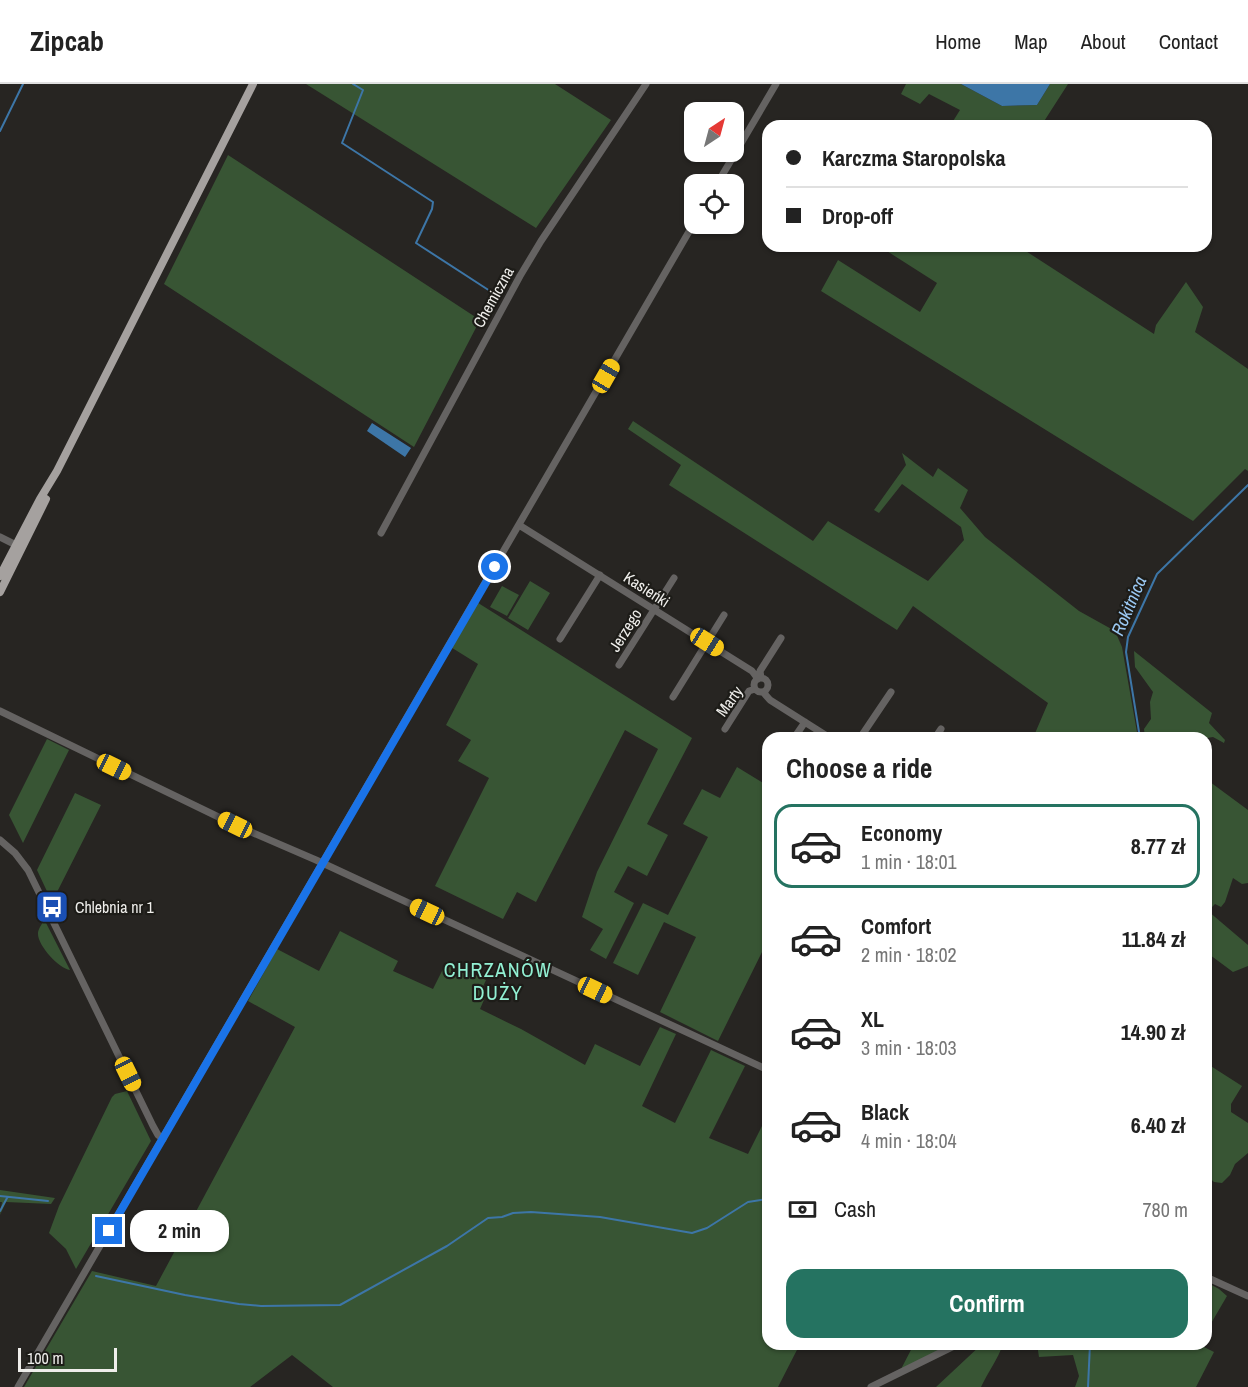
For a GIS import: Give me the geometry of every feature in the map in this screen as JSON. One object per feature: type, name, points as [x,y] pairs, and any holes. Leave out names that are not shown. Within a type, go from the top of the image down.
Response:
[{"type":"main road","points":[[0,592],[19,546],[253,84]]},
{"type":"main road","points":[[0,576],[19,546]]},
{"type":"street","name":"Chemiczna","points":[[381,533],[520,276],[646,84]]},
{"type":"street","points":[[723,174],[776,84]]},
{"type":"street","points":[[18,1387],[688,234]]},
{"type":"street","name":"Kasieńki","points":[[519,525],[707,642],[759,678]]},
{"type":"street","points":[[0,537],[19,546]]},
{"type":"street","points":[[560,639],[600,575]]},
{"type":"street","name":"Jerzego","points":[[619,665],[674,578]]},
{"type":"street","points":[[673,697],[724,615]]},
{"type":"street","points":[[782,638],[760,671],[759,678],[754,683],[754,689],[763,692],[770,700],[821,732]]},
{"type":"street","points":[[759,678],[766,681],[768,685],[763,692]]},
{"type":"street","name":"Marty","points":[[725,729],[750,691],[754,689]]},
{"type":"street","points":[[863,732],[891,693]]},
{"type":"street","points":[[0,711],[235,825],[322,863],[762,1067]]},
{"type":"street","points":[[798,732],[805,722]]},
{"type":"street","points":[[0,840],[15,853],[28,870],[157,1134],[163,1139]]},
{"type":"street","points":[[1212,1280],[1248,1296]]},
{"type":"street","points":[[871,1387],[946,1350]]},
{"type":"green space","points":[[306,84],[555,84],[611,120],[536,228]]},
{"type":"green space","points":[[906,84],[961,84],[1002,106],[1037,105],[1050,84],[1068,84],[1045,120],[954,120],[960,110],[929,94],[920,104],[901,94]]},
{"type":"green space","points":[[228,155],[480,320],[414,447],[164,284]]},
{"type":"green space","points":[[888,252],[1027,252],[1154,334],[1156,325],[1186,282],[1203,307],[1195,332],[1248,369],[1248,471],[1245,469],[1193,521],[821,291],[838,260],[920,312],[937,283]]},
{"type":"green space","points":[[633,421],[813,541],[828,521],[928,581],[964,540],[961,527],[902,484],[879,513],[874,510],[906,465],[902,453],[933,477],[938,468],[968,490],[960,508],[985,537],[1079,611],[1115,631],[1122,647],[1137,732],[1036,732],[1048,703],[913,606],[897,630],[669,485],[681,465],[628,429]]},
{"type":"green space","points":[[530,581],[550,593],[528,630],[508,618]]},
{"type":"green space","points":[[502,586],[519,595],[507,616],[490,607]]},
{"type":"green space","points":[[475,601],[692,738],[647,824],[668,835],[647,876],[628,866],[614,892],[634,903],[606,959],[590,950],[603,929],[582,917],[597,872],[658,749],[625,730],[536,902],[517,892],[503,919],[435,886],[489,778],[458,761],[471,740],[446,725],[478,664],[449,646]]},
{"type":"green space","points":[[1134,651],[1212,713],[1209,723],[1225,740],[1224,743],[1212,737],[1212,732],[1144,732],[1151,719],[1150,702],[1153,692],[1135,667]]},
{"type":"green space","points":[[47,739],[69,750],[23,843],[9,815]]},
{"type":"green space","points":[[737,767],[762,782],[762,952],[718,1041],[660,1012],[696,937],[664,922],[638,975],[613,963],[643,903],[668,915],[708,837],[683,824],[702,789],[720,798]]},
{"type":"green space","points":[[1212,783],[1248,810],[1248,883],[1242,884],[1233,878],[1225,902],[1221,907],[1215,904],[1212,907]]},
{"type":"green space","points":[[75,793],[101,805],[52,902],[37,870]]},
{"type":"green space","points":[[1212,914],[1248,945],[1248,966],[1233,972],[1212,956]]},
{"type":"green space","points":[[44,919],[70,970],[55,961],[41,944],[38,933]]},
{"type":"green space","points":[[340,931],[398,961],[393,971],[433,989],[447,961],[486,980],[481,991],[487,993],[480,1009],[585,1065],[595,1044],[640,1066],[660,1027],[676,1034],[642,1106],[675,1123],[711,1050],[745,1066],[709,1138],[748,1154],[762,1126],[762,1350],[797,1350],[778,1387],[333,1387],[292,1355],[250,1387],[24,1387],[92,1271],[156,1286],[295,1027],[248,1001],[277,949],[319,971]]},
{"type":"green space","points":[[1212,1067],[1242,1086],[1231,1104],[1231,1112],[1248,1123],[1248,1153],[1235,1164],[1230,1175],[1222,1183],[1212,1180]]},
{"type":"green space","points":[[127,1091],[151,1141],[76,1269],[66,1249],[49,1233],[59,1206],[112,1097]]},
{"type":"green space","points":[[0,1190],[55,1198],[51,1204],[6,1202],[0,1215],[2,1202],[0,1202]]},
{"type":"green space","points":[[1212,1285],[1227,1296],[1212,1322]]},
{"type":"green space","points":[[911,1350],[946,1350],[899,1373]]},
{"type":"green space","points":[[976,1350],[1000,1350],[981,1387],[936,1387]]},
{"type":"green space","points":[[1038,1350],[1210,1350],[1214,1352],[1196,1387],[1075,1387],[1079,1376],[1073,1355],[1039,1357]]},
{"type":"water","points":[[961,84],[1050,84],[1037,105],[1002,106]]},
{"type":"water","points":[[372,423],[411,448],[405,457],[367,431]]},
{"type":"waterway","points":[[0,131],[23,84]]},
{"type":"waterway","points":[[353,84],[363,90],[342,143],[433,202],[416,243],[490,291]]},
{"type":"waterway","name":"Rokitnica","points":[[1139,732],[1126,652],[1128,637],[1157,574],[1248,485]]},
{"type":"waterway","points":[[0,1196],[48,1201]]},
{"type":"waterway","points":[[0,1211],[7,1198]]},
{"type":"waterway","points":[[96,1276],[239,1304],[340,1305],[447,1246],[488,1218],[531,1212],[600,1217],[692,1233],[707,1228],[748,1202],[762,1200]]},
{"type":"waterway","name":"Rokitnica","points":[[1088,1387],[1090,1350]]},
{"type":"place","name":"Chlebnia nr 1","points":[[52,907]]},
{"type":"district","name":"CHRZANÓW DUŻY","points":[[498,982]]},
{"type":"route","points":[[109,1231],[495,567]]}]
